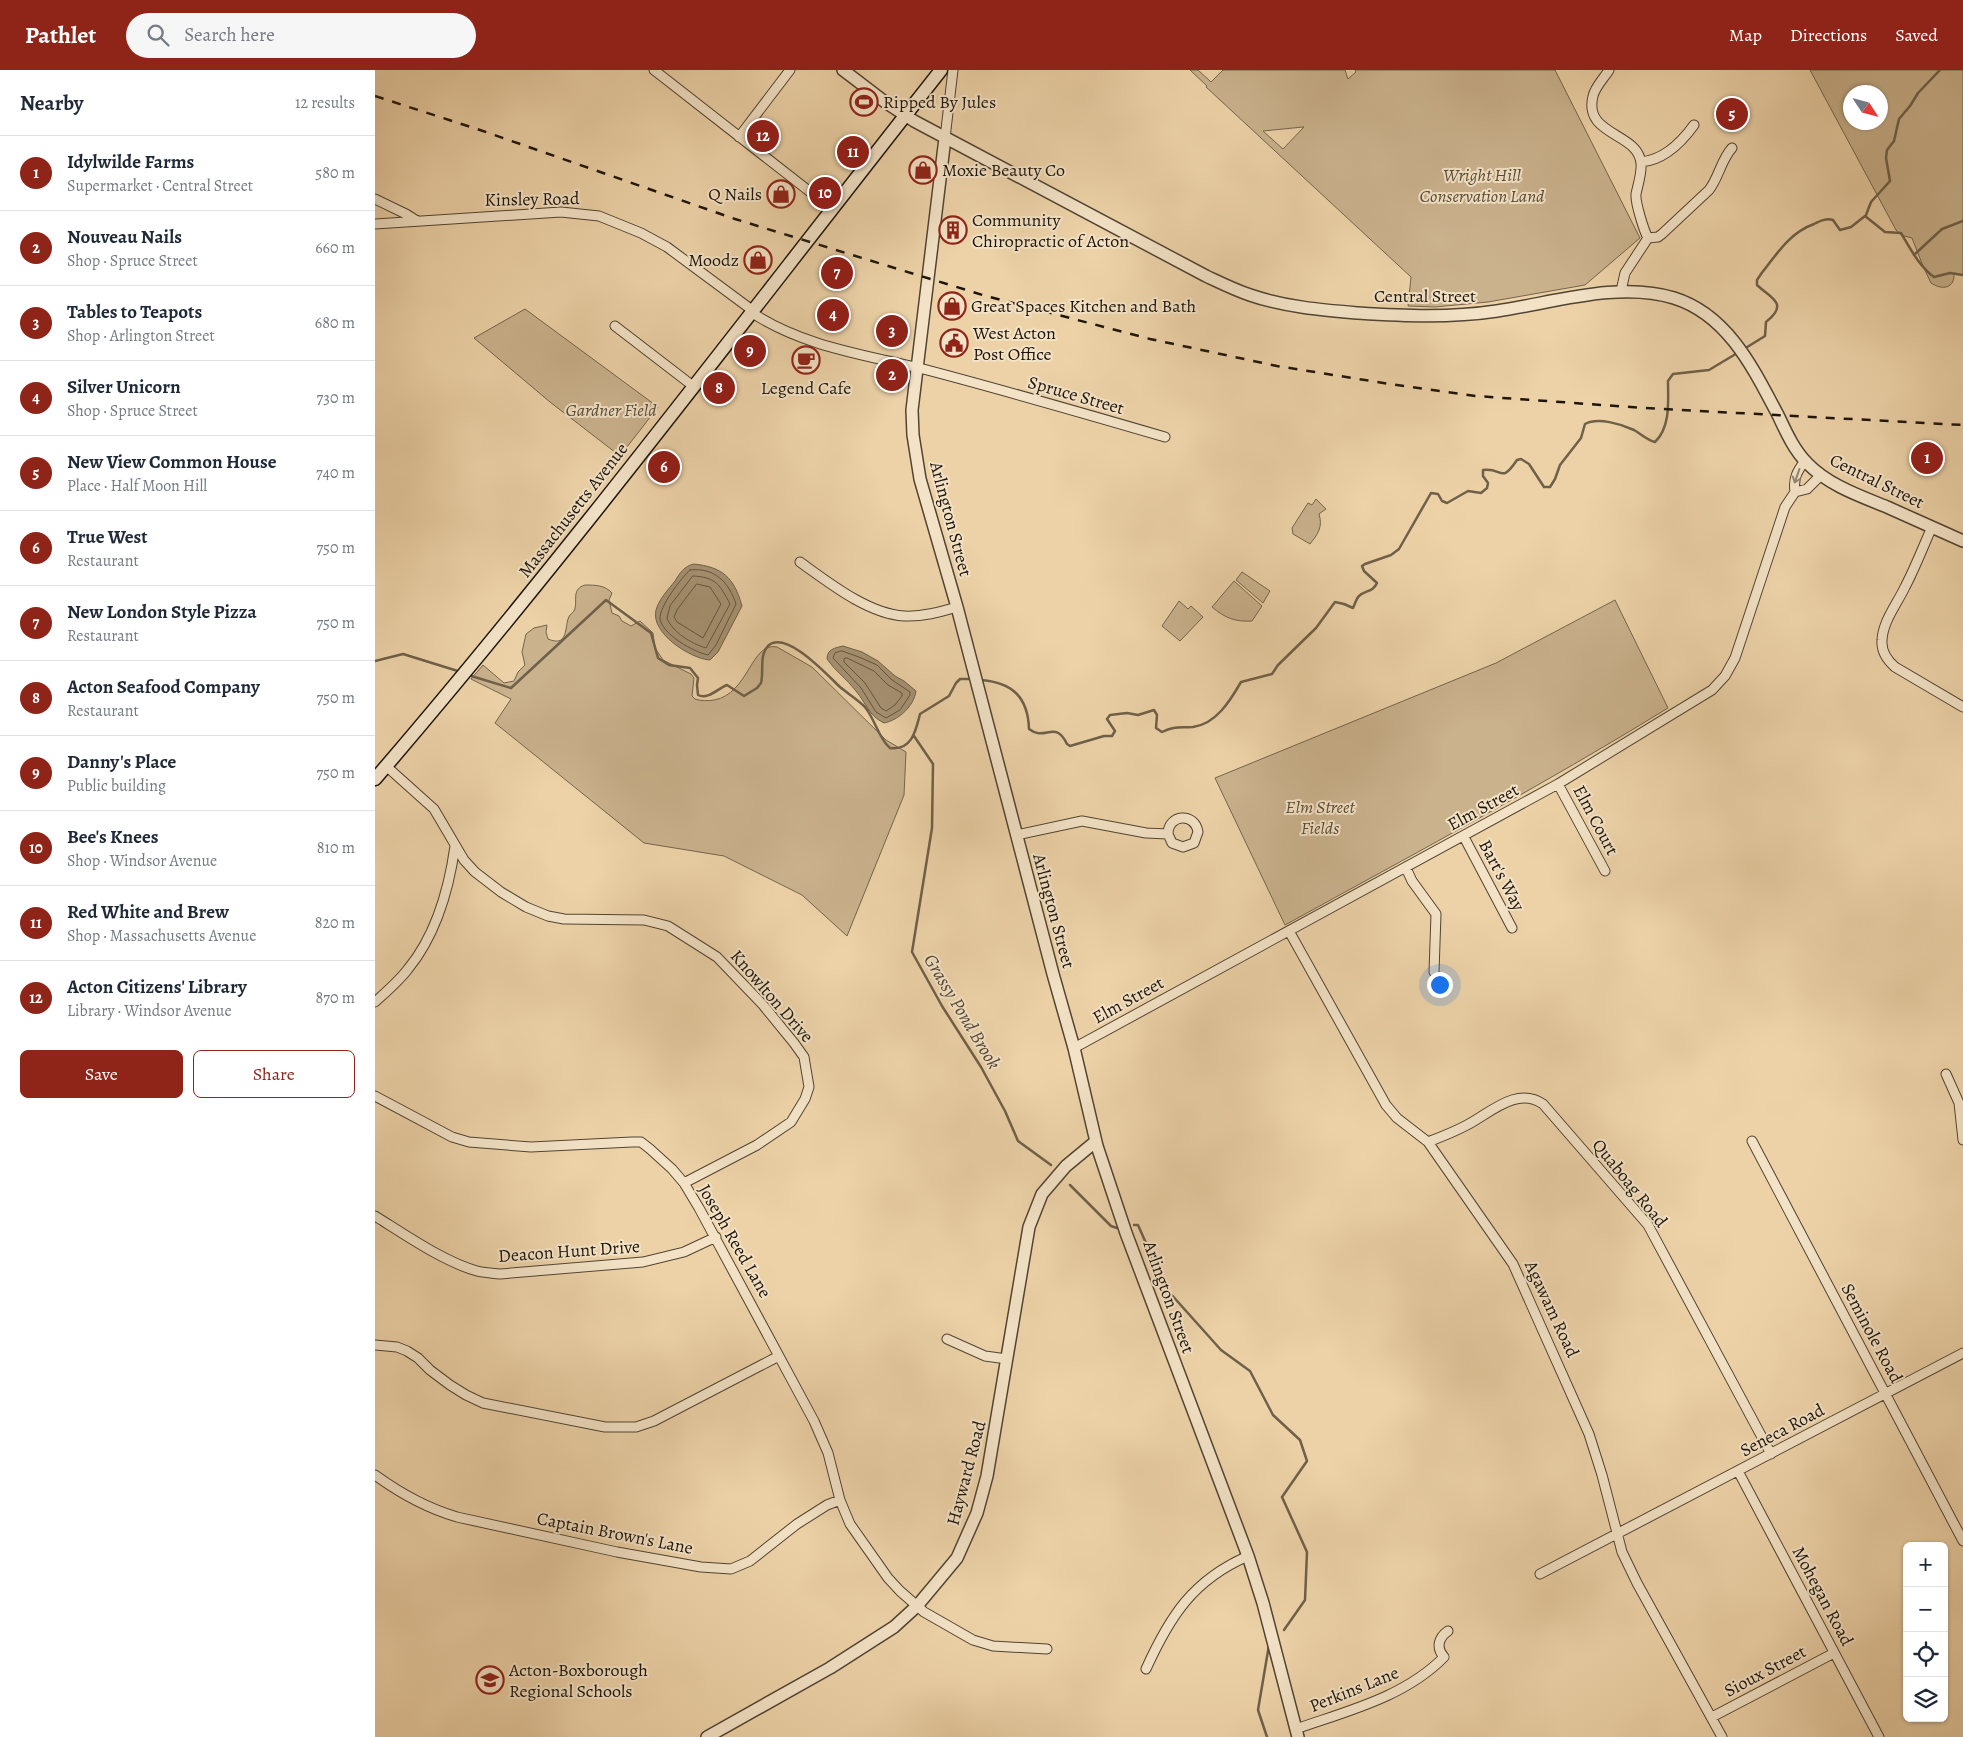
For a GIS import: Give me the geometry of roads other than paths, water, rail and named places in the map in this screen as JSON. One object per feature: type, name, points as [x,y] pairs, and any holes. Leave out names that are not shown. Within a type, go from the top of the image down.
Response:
[{"type":"main road","name":"Massachusetts Avenue","points":[[375,780],[469,668],[941,70]]},
{"type":"street","points":[[654,70],[832,209]]},
{"type":"street","points":[[739,136],[790,70]]},
{"type":"street","name":"Central Street","points":[[843,70],[905,116],[1220,283],[1251,296],[1273,302],[1341,312],[1446,317],[1498,311],[1621,291],[1659,294],[1686,302],[1713,318],[1736,343],[1785,431],[1805,461],[1821,475],[1844,488],[1963,541]]},
{"type":"street","name":"Arlington Street","points":[[953,70],[912,410],[920,479],[957,607],[1053,974],[1075,1048],[1095,1142],[1127,1233],[1248,1556],[1266,1612],[1297,1733]]},
{"type":"street","points":[[1609,70],[1592,97],[1594,115],[1602,127],[1631,144],[1636,150],[1641,162],[1636,201],[1648,238]]},
{"type":"street","points":[[1641,162],[1659,158],[1675,147],[1694,125]]},
{"type":"street","points":[[1648,238],[1658,237],[1662,234],[1709,190],[1715,182],[1723,160],[1732,148]]},
{"type":"street","points":[[375,200],[406,214],[417,222]]},
{"type":"street","name":"Kinsley Road","points":[[375,224],[561,212],[599,216],[634,230],[667,247],[752,311]]},
{"type":"street","points":[[1621,291],[1625,273],[1648,238]]},
{"type":"street","name":"Spruce Street","points":[[752,311],[780,330],[815,343],[916,367],[1165,436]]},
{"type":"street","points":[[615,326],[693,386]]},
{"type":"street","name":"Elm Street","points":[[1075,1048],[1558,784],[1697,701],[1722,681],[1738,651],[1785,507],[1795,492],[1794,482],[1798,469],[1805,461]]},
{"type":"street","points":[[1795,492],[1807,490],[1821,475]]},
{"type":"street","points":[[1932,527],[1905,588],[1885,626],[1882,641],[1883,651],[1887,660],[1895,667],[1963,707]]},
{"type":"street","points":[[800,562],[861,602],[881,612],[903,616],[920,616],[957,607]]},
{"type":"street","name":"Knowlton Drive","points":[[386,766],[433,809],[464,860],[488,883],[526,907],[548,916],[564,919],[644,920],[657,922],[676,931],[717,957],[763,1005],[804,1057],[809,1088],[805,1099],[791,1122],[757,1145],[684,1184]]},
{"type":"street","name":"Elm Court","points":[[1558,784],[1605,871]]},
{"type":"street","points":[[1017,835],[1082,821],[1146,833],[1168,834]]},
{"type":"street","name":"Bart's Way","points":[[1463,837],[1512,928]]},
{"type":"street","points":[[375,1002],[407,970],[431,934],[445,891],[455,846]]},
{"type":"street","points":[[1406,868],[1412,881],[1436,914],[1434,972]]},
{"type":"street","name":"Agawam Road","points":[[1289,930],[1386,1105],[1397,1118],[1428,1142],[1507,1253],[1589,1434],[1622,1552],[1637,1583],[1722,1737]]},
{"type":"street","points":[[1946,1074],[1959,1103],[1963,1140]]},
{"type":"street","name":"Joseph Reed Lane","points":[[375,1096],[452,1137],[469,1142],[531,1146],[641,1142],[672,1169],[684,1184],[716,1237],[814,1422],[828,1453],[840,1500],[850,1524],[867,1551],[888,1578],[917,1606],[953,1630],[973,1640],[993,1646],[1047,1649]]},
{"type":"street","name":"Quaboag Road","points":[[1428,1142],[1467,1125],[1510,1100],[1527,1098],[1537,1100],[1543,1104],[1647,1225],[1771,1454]]},
{"type":"street","name":"Seminole Road","points":[[1751,1141],[1963,1541]]},
{"type":"street","name":"Hayward Road","points":[[707,1737],[830,1668],[894,1627],[917,1606],[957,1558],[977,1513],[990,1462],[1029,1227],[1042,1194],[1066,1166],[1095,1142]]},
{"type":"street","name":"Deacon Hunt Drive","points":[[375,1216],[399,1232],[452,1261],[477,1271],[500,1274],[643,1262],[684,1252],[716,1237]]},
{"type":"street","points":[[947,1339],[985,1356],[1007,1359]]},
{"type":"street","points":[[375,1345],[397,1347],[407,1351],[466,1396],[483,1403],[618,1428],[636,1427],[654,1421],[779,1356]]},
{"type":"street","name":"Seneca Road","points":[[1540,1574],[1963,1353]]},
{"type":"street","name":"Mohegan Road","points":[[1738,1471],[1879,1737]]},
{"type":"street","name":"Captain Brown's Lane","points":[[375,1475],[416,1502],[435,1511],[457,1517],[617,1552],[701,1567],[731,1569],[750,1561],[797,1524],[827,1505],[840,1500]]},
{"type":"street","points":[[1146,1669],[1169,1622],[1189,1596],[1221,1568],[1248,1556]]},
{"type":"street","name":"Perkins Lane","points":[[1297,1733],[1411,1684],[1444,1657],[1440,1652],[1439,1641],[1448,1631]]},
{"type":"street","name":"Sioux Street","points":[[1712,1717],[1834,1653]]},
{"type":"water","points":[[694,564],[704,565],[725,575],[735,588],[742,606],[718,652],[710,660],[702,659],[683,650],[665,636],[656,619],[656,610],[659,602],[683,570]]},
{"type":"water","points":[[843,646],[862,652],[878,661],[916,691],[909,707],[900,716],[884,723],[875,717],[827,659],[830,651]]},
{"type":"waterway","points":[[1866,215],[1871,202],[1890,181],[1886,158],[1887,150],[1894,141],[1899,119],[1918,93],[1940,70]]},
{"type":"waterway","points":[[1744,349],[1765,336],[1766,322],[1777,310],[1775,301],[1757,285],[1757,280],[1790,239],[1805,228],[1821,221],[1833,220],[1840,230],[1851,227],[1865,216],[1885,232],[1901,233],[1919,262],[1934,277],[1950,273],[1963,275]]},
{"type":"waterway","points":[[1914,255],[1942,229],[1963,221]]},
{"type":"waterway","points":[[980,680],[1001,684],[1016,693],[1025,708],[1029,729],[1040,733],[1058,733],[1070,746],[1104,736],[1112,736],[1115,731],[1107,719],[1110,715],[1127,713],[1138,715],[1154,710],[1157,715],[1156,728],[1162,732],[1174,728],[1201,725],[1221,711],[1241,682],[1272,674],[1278,665],[1316,628],[1335,602],[1353,608],[1359,596],[1373,588],[1377,583],[1364,571],[1362,566],[1391,555],[1399,549],[1431,493],[1438,494],[1442,501],[1447,503],[1468,491],[1481,493],[1487,488],[1488,483],[1483,476],[1483,470],[1504,473],[1517,460],[1521,459],[1529,464],[1544,487],[1550,487],[1560,465],[1581,438],[1585,424],[1590,422],[1603,421],[1623,426],[1655,442],[1664,429],[1668,405],[1668,381],[1673,374],[1709,370],[1739,352]]},
{"type":"waterway","points":[[468,675],[511,688],[606,600],[651,633],[658,658],[669,665],[690,668],[698,678],[698,695],[709,695],[727,685],[744,696],[757,688],[761,683],[763,659],[768,646],[776,642],[796,649],[864,706],[882,739],[890,748],[897,748],[908,743],[915,733],[920,714],[949,696],[960,679],[972,679]]},
{"type":"waterway","points":[[375,661],[403,654],[461,672]]},
{"type":"waterway","name":"Grassy Pond Brook","points":[[914,736],[933,764],[932,828],[912,952],[942,1006],[981,1067],[1005,1111],[1018,1141],[1051,1165]]},
{"type":"waterway","name":"Grassy Pond Brook","points":[[1070,1185],[1111,1226],[1117,1228]]},
{"type":"waterway","name":"Grassy Pond Brook","points":[[1134,1225],[1138,1225],[1161,1283],[1221,1350],[1250,1371],[1273,1415],[1300,1440],[1307,1461],[1282,1497],[1307,1552],[1305,1600],[1284,1630]]},
{"type":"waterway","name":"Grassy Pond Brook","points":[[1267,1737],[1258,1710],[1269,1645]]},
{"type":"railway","points":[[375,96],[480,130],[735,219],[986,296],[1150,339],[1277,366],[1476,396],[1644,408],[1963,425]]},
{"type":"place","name":"Ripped By Jules","points":[[864,102]]},
{"type":"place","name":"New View Common House","points":[[1732,114]]},
{"type":"place","name":"Acton Citizens' Library","points":[[763,136]]},
{"type":"place","name":"Red White and Brew","points":[[853,152]]},
{"type":"place","name":"Moxie Beauty Co","points":[[923,170]]},
{"type":"place","name":"Bee's Knees","points":[[825,193]]},
{"type":"place","name":"Q Nails","points":[[781,194]]},
{"type":"place","name":"Community Chiropractic of Acton","points":[[953,230]]},
{"type":"place","name":"Moodz","points":[[758,260]]},
{"type":"place","name":"New London Style Pizza","points":[[837,273]]},
{"type":"place","name":"Great Spaces Kitchen and Bath","points":[[952,306]]},
{"type":"place","name":"Silver Unicorn","points":[[833,315]]},
{"type":"place","name":"Tables to Teapots","points":[[892,331]]},
{"type":"place","name":"West Acton Post Office","points":[[954,343]]},
{"type":"place","name":"Danny's Place","points":[[750,351]]},
{"type":"place","name":"Legend Cafe","points":[[806,360]]},
{"type":"place","name":"Nouveau Nails","points":[[892,375]]},
{"type":"place","name":"Acton Seafood Company","points":[[719,388]]},
{"type":"place","name":"Idylwilde Farms","points":[[1927,458]]},
{"type":"place","name":"True West","points":[[664,467]]},
{"type":"place","name":"Acton-Boxborough Regional Schools","points":[[490,1680]]},
{"type":"park label","name":"Wright Hill Conservation Land","points":[[1482,185]]},
{"type":"park label","name":"Gardner Field","points":[[611,410]]},
{"type":"park label","name":"Elm Street Fields","points":[[1320,818]]}]
